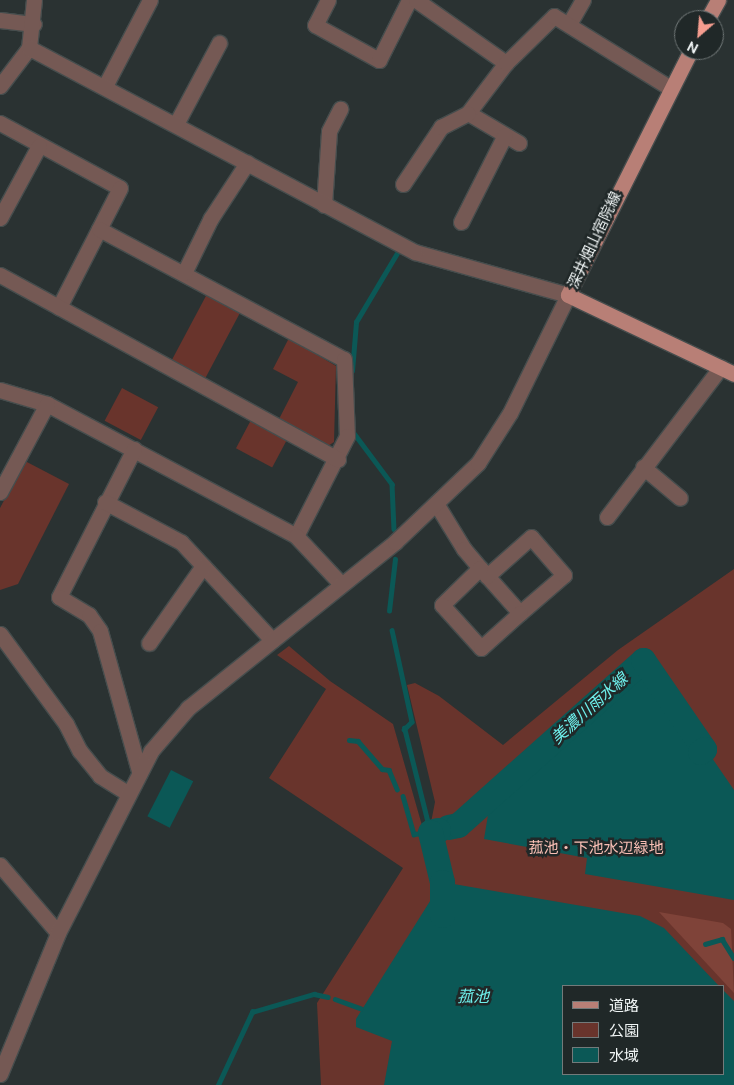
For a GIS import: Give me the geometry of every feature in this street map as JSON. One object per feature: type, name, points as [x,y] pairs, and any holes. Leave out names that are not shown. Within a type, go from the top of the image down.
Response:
[{"type":"main road","name":"深井畑山宿院線","points":[[685,60],[568,295],[727,371]]},
{"type":"street","points":[[0,86],[29,48],[34,24],[34,0]]},
{"type":"street","points":[[106,86],[150,0]]},
{"type":"street","points":[[328,0],[315,25],[379,60],[409,0]]},
{"type":"street","points":[[416,0],[506,63]]},
{"type":"street","points":[[569,24],[583,0]]},
{"type":"street","points":[[404,184],[441,127],[468,113],[506,63],[546,19],[554,16],[670,88]]},
{"type":"street","points":[[0,20],[34,24]]},
{"type":"street","points":[[176,124],[219,43]]},
{"type":"street","points":[[0,1074],[58,933],[139,771],[188,708],[437,505],[496,439],[568,295],[415,252],[324,205],[106,86],[29,48]]},
{"type":"street","points":[[324,205],[329,131],[340,109]]},
{"type":"street","points":[[468,113],[520,143]]},
{"type":"street","points":[[0,123],[39,146],[120,188],[59,308]]},
{"type":"street","points":[[462,222],[505,135]]},
{"type":"street","points":[[0,218],[39,146]]},
{"type":"street","points":[[184,273],[211,218],[247,163]]},
{"type":"street","points":[[99,229],[344,359],[347,436],[338,459],[296,536]]},
{"type":"street","points":[[0,275],[338,459]]},
{"type":"street","points":[[607,516],[643,467],[727,371]]},
{"type":"street","points":[[0,390],[47,404],[134,448],[296,536],[341,584]]},
{"type":"street","points":[[0,492],[47,404]]},
{"type":"street","points":[[134,448],[105,502],[59,597],[90,615],[100,631],[139,771]]},
{"type":"street","points":[[643,467],[680,498]]},
{"type":"street","points":[[105,502],[181,542],[272,640]]},
{"type":"street","points":[[437,505],[484,572],[520,612]]},
{"type":"street","points":[[531,537],[564,575],[520,612],[481,648],[442,605],[531,537]]},
{"type":"street","points":[[149,643],[203,566]]},
{"type":"street","points":[[0,634],[66,724],[80,751],[100,776],[127,793]]},
{"type":"street","points":[[0,865],[58,933]]},
{"type":"green space","points":[[207,294],[241,312],[205,379],[171,361]]},
{"type":"green space","points":[[289,338],[336,366],[334,442],[328,446],[279,419],[298,382],[273,369]]},
{"type":"green space","points":[[122,388],[158,407],[141,440],[105,421]]},
{"type":"green space","points":[[251,420],[287,439],[272,468],[236,448]]},
{"type":"green space","points":[[25,461],[69,484],[18,584],[0,590],[0,508]]},
{"type":"green space","name":"菰池・下池水辺緑地","points":[[734,569],[734,1085],[321,1085],[317,1003],[403,868],[269,778],[326,689],[277,655],[289,646],[330,681],[393,724],[427,843],[435,802],[407,685],[415,683],[439,696],[503,745],[618,650]]},
{"type":"shaded area","points":[[659,912],[723,923],[731,929],[734,993]]},
{"type":"water","points":[[642,669],[705,759],[710,755],[734,790],[734,900],[585,874],[587,858],[484,839],[490,803]]},
{"type":"water","points":[[171,770],[193,781],[170,828],[147,816]]},
{"type":"water","name":"菰池","points":[[442,882],[640,916],[664,928],[718,985],[562,985],[562,1075],[724,1075],[724,991],[734,1001],[734,1085],[384,1085],[392,1041],[356,1027],[356,1019]]},
{"type":"waterway","points":[[352,371],[356,322],[399,250]]},
{"type":"waterway","points":[[351,429],[392,484],[394,529]]},
{"type":"waterway","points":[[389,611],[395,559]]},
{"type":"waterway","points":[[392,630],[412,722],[404,730]]},
{"type":"waterway","name":"美濃川雨水線","points":[[448,827],[458,825],[643,660],[704,749],[700,752]]},
{"type":"waterway","points":[[403,796],[414,834],[430,832],[404,728]]},
{"type":"waterway","points":[[349,740],[358,741],[382,769],[389,770],[397,789]]},
{"type":"waterway","name":"美濃川雨水線","points":[[438,830],[430,832],[442,882],[442,915]]},
{"type":"waterway","points":[[705,944],[722,939],[734,958]]},
{"type":"waterway","points":[[218,1085],[252,1012],[314,994],[328,997]]},
{"type":"waterway","points":[[335,999],[360,1008]]}]
